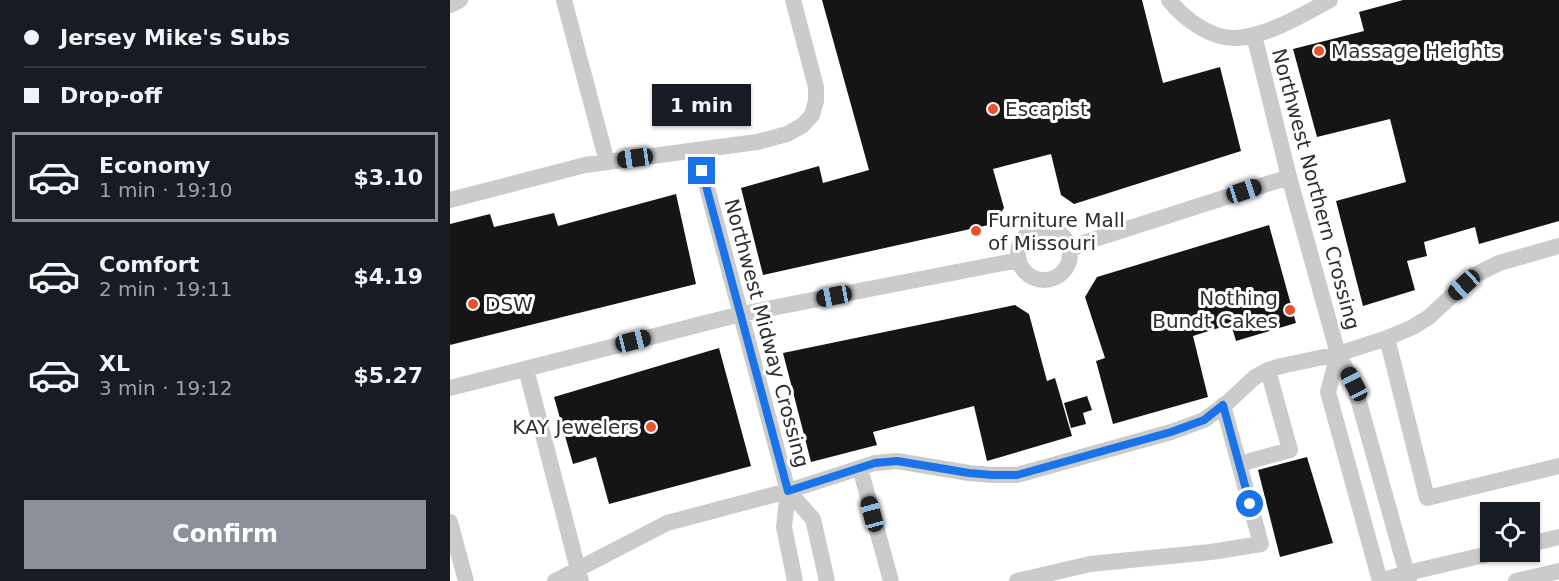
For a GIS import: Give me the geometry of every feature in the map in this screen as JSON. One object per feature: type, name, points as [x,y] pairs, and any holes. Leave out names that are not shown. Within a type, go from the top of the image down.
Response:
[{"type":"street","points":[[450,5],[460,0]]},
{"type":"street","points":[[564,0],[607,162]]},
{"type":"street","points":[[450,200],[585,165],[756,142],[787,134],[803,125],[812,115],[816,101],[816,87],[793,0]]},
{"type":"street","points":[[1169,0],[1176,9],[1196,24],[1217,35],[1234,38],[1254,35],[1330,0]]},
{"type":"street","name":"Northwest Northern Crossing","points":[[1254,35],[1289,177],[1338,354],[1354,384],[1408,577]]},
{"type":"street","name":"Northwest Midway Crossing","points":[[697,150],[788,491],[784,527],[795,581]]},
{"type":"street","points":[[1070,250],[1086,242],[1289,177]]},
{"type":"street","points":[[1040,229],[1055,231],[1062,236],[1070,250],[1070,259],[1066,267],[1053,279],[1036,279],[1028,274],[1019,260],[1019,251],[1025,237],[1040,229]]},
{"type":"street","points":[[555,581],[580,575],[667,523],[788,491],[875,463],[897,461],[969,473],[1017,475],[1171,432],[1204,420],[1255,377],[1268,370],[1338,354],[1387,339],[1430,316],[1473,276],[1499,263],[1559,246]]},
{"type":"street","points":[[450,388],[741,314],[1019,260]]},
{"type":"street","points":[[1387,339],[1427,498],[1559,466]]},
{"type":"street","name":"Northwest Northern Crossing","points":[[1338,354],[1328,392],[1381,581]]},
{"type":"street","points":[[526,369],[580,575]]},
{"type":"street","points":[[1239,464],[1290,450],[1268,370]]},
{"type":"street","points":[[1017,581],[1090,564],[1211,552],[1261,544],[1223,405]]},
{"type":"street","points":[[860,468],[891,581]]},
{"type":"street","name":"Northwest Midway Crossing","points":[[788,491],[813,519],[827,581]]},
{"type":"street","points":[[450,522],[466,581]]},
{"type":"street","points":[[1540,542],[1559,537]]},
{"type":"street","points":[[1381,581],[1408,577],[1480,557]]},
{"type":"street","points":[[1516,581],[1559,571]]},
{"type":"building","points":[[822,0],[1142,0],[1163,83],[1220,67],[1241,151],[1074,204],[1061,195],[1051,154],[993,169],[1004,208],[993,224],[763,275],[741,188],[819,166],[823,183],[869,170]]},
{"type":"building","points":[[1403,0],[1559,0],[1559,221],[1479,244],[1475,227],[1424,242],[1427,256],[1407,261],[1415,290],[1363,306],[1336,201],[1406,182],[1390,119],[1317,137],[1293,49],[1364,31],[1359,12]]},
{"type":"building","points":[[676,194],[696,284],[450,345],[450,224],[490,214],[494,227],[554,213],[558,226]]},
{"type":"building","points":[[1269,225],[1296,323],[1236,341],[1231,324],[1193,336],[1208,397],[1113,424],[1096,361],[1105,358],[1085,297],[1097,277]]},
{"type":"building","points":[[1015,305],[1029,314],[1047,381],[1055,378],[1072,436],[987,461],[974,406],[873,432],[877,445],[811,462],[783,353]]},
{"type":"building","name":"KAY Jewelers","points":[[719,348],[751,466],[609,504],[596,457],[573,464],[554,397]]},
{"type":"building","points":[[1087,396],[1092,410],[1083,413],[1086,424],[1071,428],[1064,403]]},
{"type":"building","points":[[1307,457],[1333,543],[1280,557],[1258,470]]},
{"type":"place","name":"Massage Heights","points":[[1319,51]]},
{"type":"place","name":"Escapist","points":[[993,109]]},
{"type":"place","name":"Furniture Mall of Missouri","points":[[976,231]]},
{"type":"place","name":"DSW","points":[[473,304]]},
{"type":"place","name":"Nothing Bundt Cakes","points":[[1290,310]]},
{"type":"place","name":"KAY Jewelers","points":[[651,427]]},
{"type":"route","points":[[702,171],[788,491],[875,463],[897,461],[969,473],[1017,475],[1171,432],[1204,420],[1223,405],[1250,504]]}]
